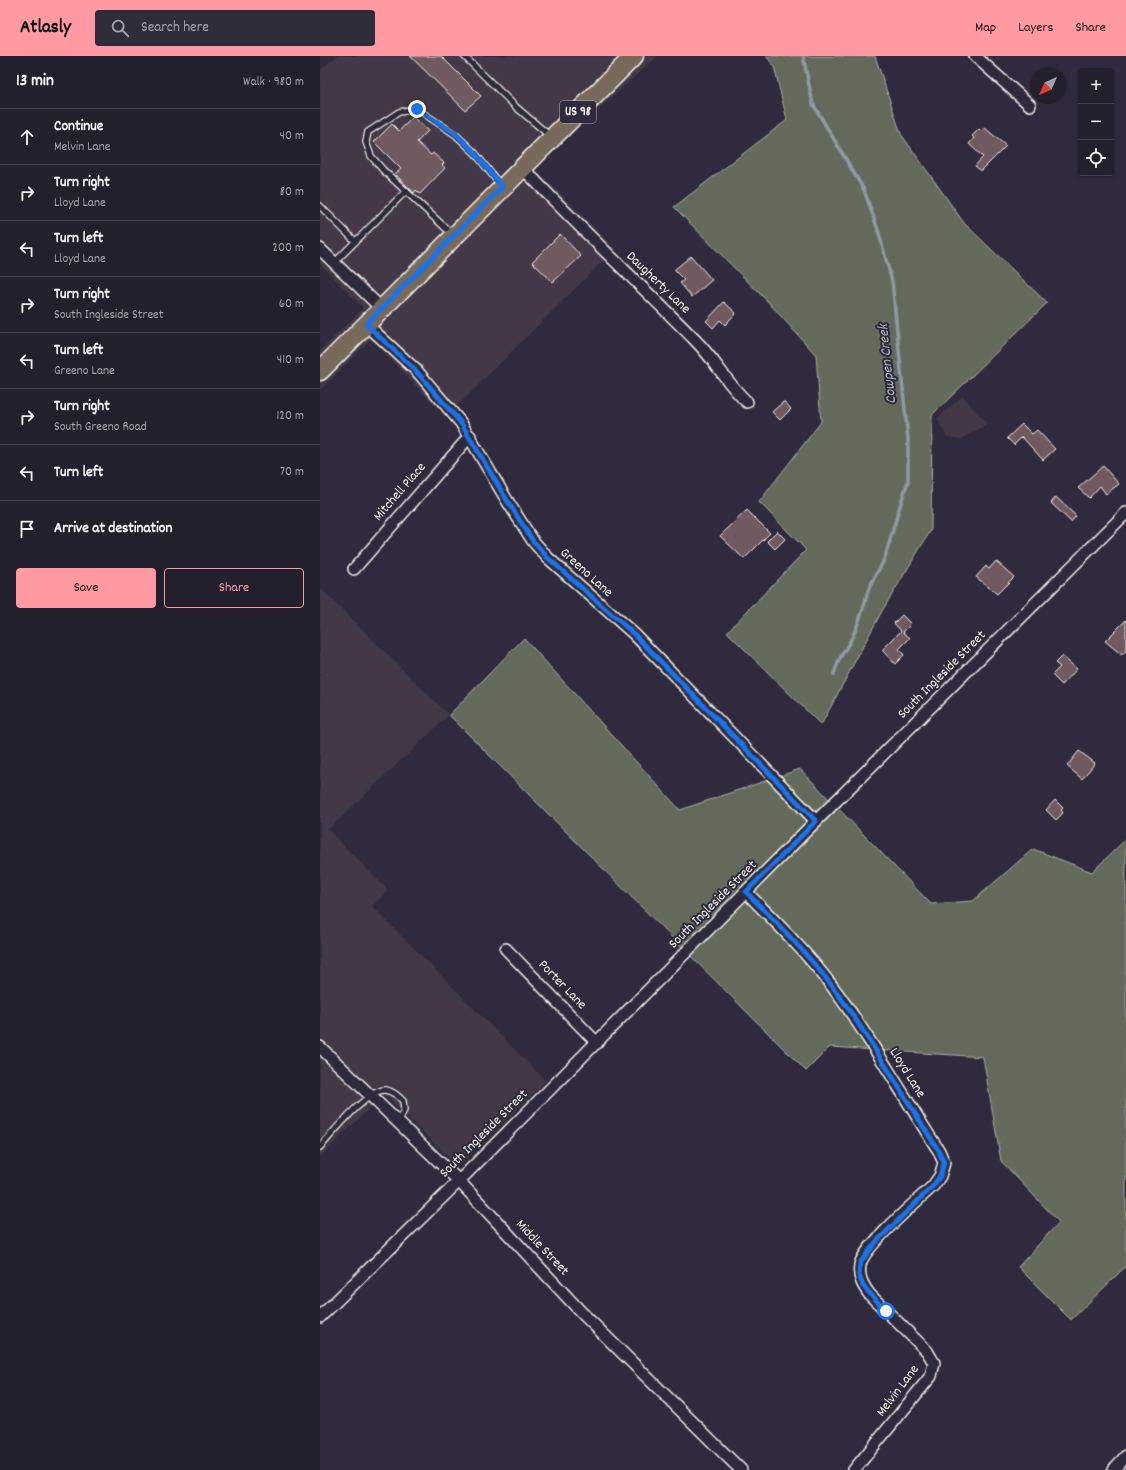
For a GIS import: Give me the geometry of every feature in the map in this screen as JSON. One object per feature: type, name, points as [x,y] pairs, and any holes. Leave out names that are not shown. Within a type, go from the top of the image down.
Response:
[{"type":"main road","name":"US 98","points":[[321,368],[628,59]]},
{"type":"street","points":[[975,56],[1030,105]]},
{"type":"street","name":"Daugherty Lane","points":[[522,167],[543,190],[704,350],[739,395],[747,402]]},
{"type":"street","points":[[320,249],[381,308]]},
{"type":"street","name":"Greeno Lane","points":[[366,324],[432,388],[470,436],[508,502],[533,541],[548,558],[644,645],[680,684],[816,821]]},
{"type":"street","name":"Mitchell Place","points":[[354,569],[470,436]]},
{"type":"street","name":"South Ingleside Street","points":[[320,1317],[459,1181],[816,821],[1126,513]]},
{"type":"street","name":"Lloyd Lane","points":[[746,892],[779,924],[832,986],[878,1053],[939,1151],[944,1163],[940,1176],[933,1186],[867,1251],[860,1263],[859,1275]]},
{"type":"street","name":"Porter Lane","points":[[506,949],[597,1043]]},
{"type":"street","name":"Middle Street","points":[[320,1047],[459,1181],[585,1316],[741,1470]]},
{"type":"street","name":"Melvin Lane","points":[[854,1470],[931,1376],[934,1363],[927,1351],[870,1295],[863,1286],[859,1275]]},
{"type":"street","points":[[1113,1470],[1126,1456]]},
{"type":"lane","points":[[464,56],[516,107],[551,138]]},
{"type":"lane","points":[[454,235],[406,191],[371,156],[366,142],[368,132],[399,112],[417,109],[456,134],[475,153],[502,187]]},
{"type":"lane","points":[[334,263],[406,191]]},
{"type":"lane","points":[[320,206],[355,241]]},
{"type":"lane","points":[[320,1146],[370,1096],[383,1090],[393,1092],[403,1101],[404,1110],[398,1123]]},
{"type":"shaded area","points":[[337,56],[658,56],[534,167],[615,249],[446,417],[371,339],[320,390],[320,351],[363,308],[320,264],[320,70]]},
{"type":"shaded area","points":[[962,396],[988,424],[961,439],[947,437],[937,419]]},
{"type":"shaded area","points":[[320,588],[449,715],[328,830],[388,890],[372,906],[546,1081],[458,1167],[384,1094],[320,1157]]},
{"type":"green space","points":[[766,56],[875,56],[901,134],[964,223],[1047,303],[932,415],[931,530],[882,611],[821,725],[727,632],[806,550],[759,502],[821,422],[816,355],[769,303],[674,207],[787,120],[774,66]]},
{"type":"green space","points":[[524,638],[680,810],[800,769],[931,904],[973,901],[1033,849],[1092,872],[1126,839],[1126,1266],[1071,1320],[1018,1267],[1059,1222],[1001,1161],[983,1057],[830,1047],[806,1071],[449,715]]},
{"type":"building","points":[[410,56],[441,56],[481,96],[465,110]]},
{"type":"building","points":[[413,117],[428,131],[417,142],[431,155],[433,153],[444,163],[442,165],[445,168],[420,194],[416,190],[414,193],[395,174],[401,169],[374,142],[392,124],[399,131]]},
{"type":"building","points":[[985,128],[1006,146],[981,171],[975,166],[983,157],[969,144],[974,138],[972,136],[979,129],[981,131]]},
{"type":"building","points":[[560,234],[581,256],[553,282],[532,262]]},
{"type":"building","points":[[691,256],[712,280],[692,297],[680,283],[684,280],[674,270]]},
{"type":"building","points":[[724,302],[736,313],[725,325],[720,320],[713,328],[706,321]]},
{"type":"building","points":[[783,402],[785,402],[791,409],[780,420],[772,412]]},
{"type":"building","points":[[1022,424],[1032,434],[1037,430],[1055,449],[1043,460],[1022,437],[1014,445],[1007,438]]},
{"type":"building","points":[[1103,466],[1119,484],[1106,494],[1100,486],[1089,498],[1078,488]]},
{"type":"building","points":[[1056,497],[1076,516],[1071,522],[1051,503]]},
{"type":"building","points":[[747,510],[770,533],[744,559],[720,536]]},
{"type":"building","points":[[777,531],[785,539],[775,549],[767,541]]},
{"type":"building","points":[[996,561],[1014,577],[997,594],[976,577],[986,566],[989,569]]},
{"type":"building","points":[[902,615],[911,624],[903,632],[910,638],[899,649],[904,655],[895,664],[882,650],[901,631],[894,623]]},
{"type":"building","points":[[1126,620],[1126,650],[1122,655],[1105,641]]},
{"type":"building","points":[[1062,656],[1077,669],[1062,685],[1052,675],[1060,667],[1055,663]]},
{"type":"building","points":[[1079,751],[1095,763],[1082,779],[1067,766]]},
{"type":"building","points":[[1055,800],[1063,808],[1061,810],[1063,813],[1056,820],[1046,810]]},
{"type":"waterway","name":"Cowpen Creek","points":[[803,56],[813,104],[864,190],[878,230],[892,281],[908,439],[908,482],[886,554],[868,591],[864,608],[855,631],[838,662],[834,674]]},
{"type":"route","points":[[417,109],[456,134],[475,153],[502,187],[366,324],[416,371],[461,423],[474,442],[508,502],[533,541],[548,558],[599,605],[634,634],[680,684],[816,821],[746,892],[779,924],[832,986],[878,1053],[939,1151],[944,1163],[940,1176],[933,1186],[867,1251],[860,1263],[859,1275],[863,1286],[886,1311]]}]
